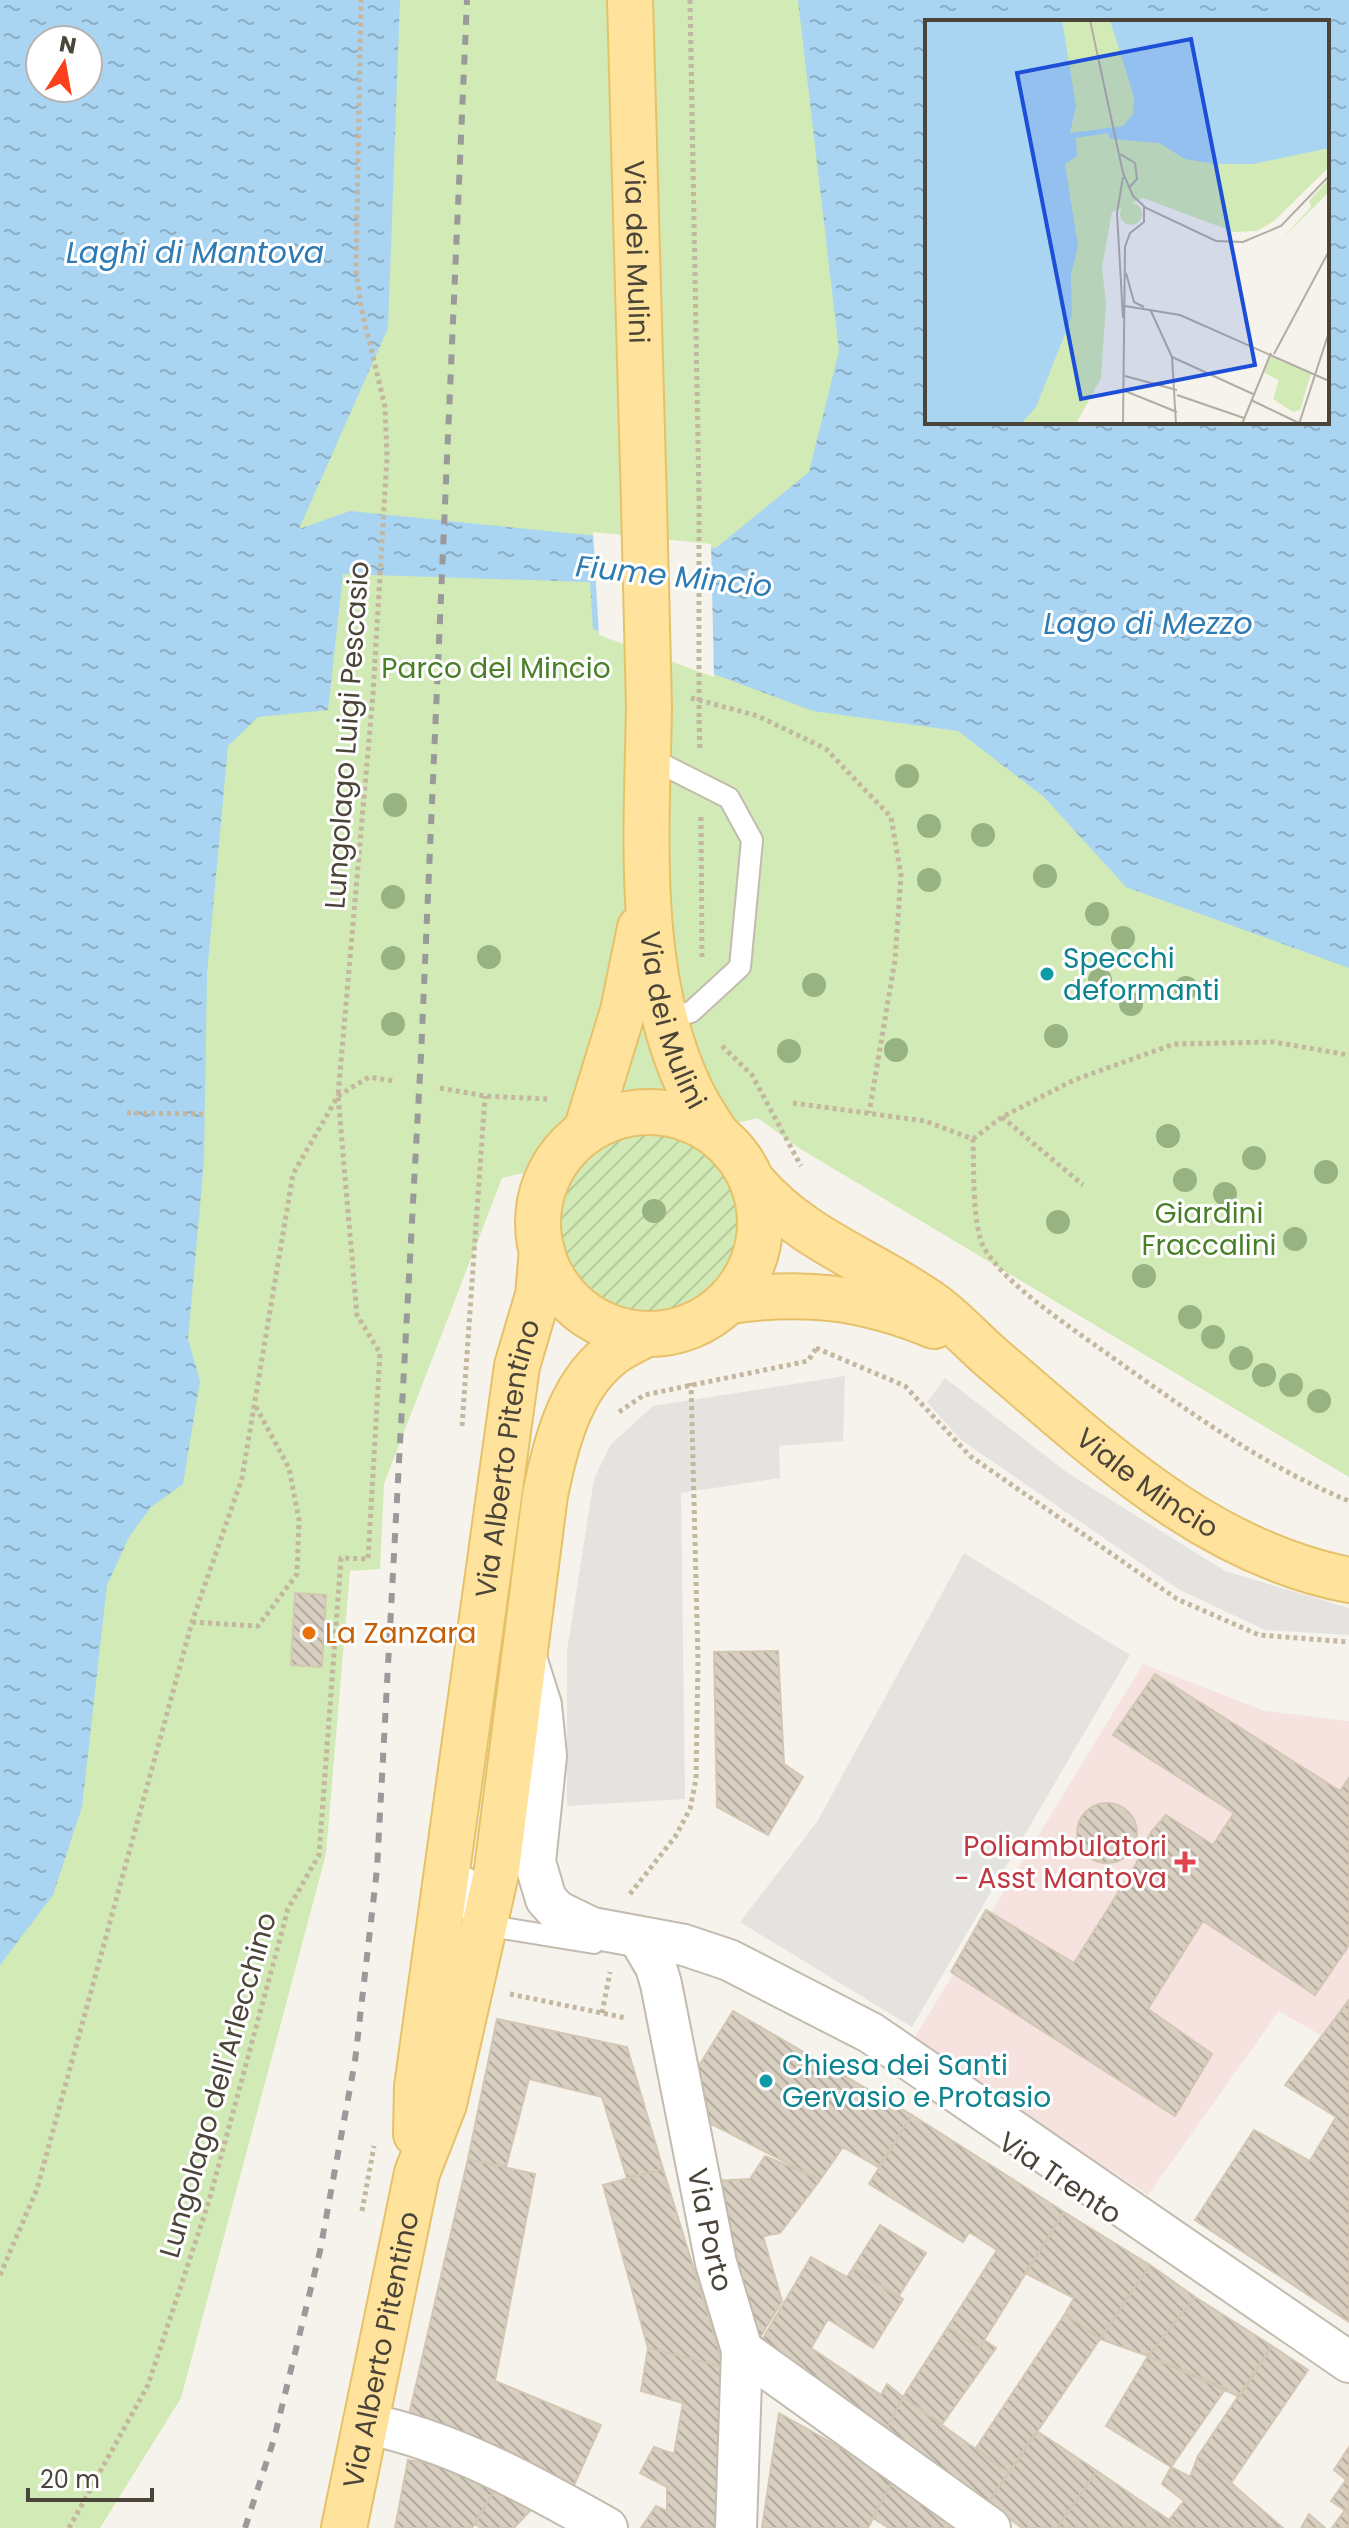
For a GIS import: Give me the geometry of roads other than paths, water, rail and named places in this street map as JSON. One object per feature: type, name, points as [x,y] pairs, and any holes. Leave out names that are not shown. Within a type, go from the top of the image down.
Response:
[{"type":"main road","name":"Via dei Mulini","points":[[630,0],[651,694],[647,898],[659,989],[667,1018],[688,1087],[717,1135]]},
{"type":"main road","name":"Via dei Mulini","points":[[586,1131],[623,1011],[647,898]]},
{"type":"main road","name":"Via dei Mulini","points":[[657,1112],[687,1118],[717,1135],[732,1149],[753,1182],[760,1234],[755,1261],[730,1301],[689,1327],[646,1334],[608,1327],[585,1314],[550,1274],[542,1250],[537,1224],[542,1192],[552,1168],[586,1131],[604,1121],[636,1113],[657,1112]]},
{"type":"main road","name":"Viale Mincio","points":[[753,1182],[787,1217],[917,1294],[1113,1461],[1176,1507],[1240,1546],[1272,1560],[1349,1580]]},
{"type":"main road","name":"Via Alberto Pitentino","points":[[417,2173],[417,2087],[517,1366],[538,1295],[542,1250]]},
{"type":"main road","name":"Viale Mincio","points":[[730,1301],[797,1294],[842,1297],[930,1324],[972,1342]]},
{"type":"main road","name":"Via Alberto Pitentino","points":[[344,2528],[417,2173],[444,2104],[497,1869],[545,1495],[554,1455],[577,1393],[608,1357],[646,1334]]},
{"type":"street","name":"Via Alberto Pitentino","points":[[525,1655],[541,1705],[546,1740],[535,1862],[546,1899]]},
{"type":"street","name":"Via Trento","points":[[546,1899],[573,1920],[630,1942],[684,1945],[729,1960],[871,2033],[1349,2362]]},
{"type":"street","name":"Via Porto","points":[[630,1942],[661,1984],[716,2263],[742,2350],[736,2528]]},
{"type":"street","points":[[742,2350],[990,2528]]},
{"type":"street","points":[[364,2423],[413,2433],[510,2474],[607,2528]]},
{"type":"lane","points":[[648,757],[729,798],[752,840],[740,967],[691,1012],[667,1018]]},
{"type":"lane","name":"Via Alberto Pitentino","points":[[470,1715],[480,1735],[484,1757]]},
{"type":"lane","points":[[473,1831],[464,1904],[471,1916],[484,1925]]},
{"type":"lane","name":"Via Trento","points":[[484,1925],[630,1942],[724,1971],[865,2044],[1349,2379]]},
{"type":"water","points":[[0,0],[400,0],[388,328],[299,529],[350,511],[716,548],[809,472],[839,351],[798,0],[1349,0],[1349,968],[1126,887],[1044,797],[958,731],[813,711],[593,629],[590,582],[343,574],[328,710],[258,717],[228,746],[207,973],[204,1161],[188,1339],[200,1381],[183,1484],[151,1507],[129,1537],[107,1585],[82,1807],[53,1895],[0,1965]]},
{"type":"railway","points":[[245,2528],[274,2439],[320,2251],[355,2061],[377,1869],[421,1055],[467,0]]},
{"type":"place","name":"Specchi deformanti","points":[[1047,974]]},
{"type":"place","name":"La Zanzara","points":[[309,1633]]},
{"type":"place","name":"Poliambulatori - Asst Mantova","points":[[1185,1862]]},
{"type":"place","name":"Chiesa dei Santi Gervasio e Protasio","points":[[766,2081]]},
{"type":"water label","name":"Laghi di Mantova","points":[[195,252]]},
{"type":"water label","name":"Fiume Mincio","points":[[674,576]]},
{"type":"water label","name":"Lago di Mezzo","points":[[1148,623]]},
{"type":"park label","name":"Parco del Mincio","points":[[496,668]]},
{"type":"park label","name":"Giardini Fraccalini","points":[[1209,1229]]}]
